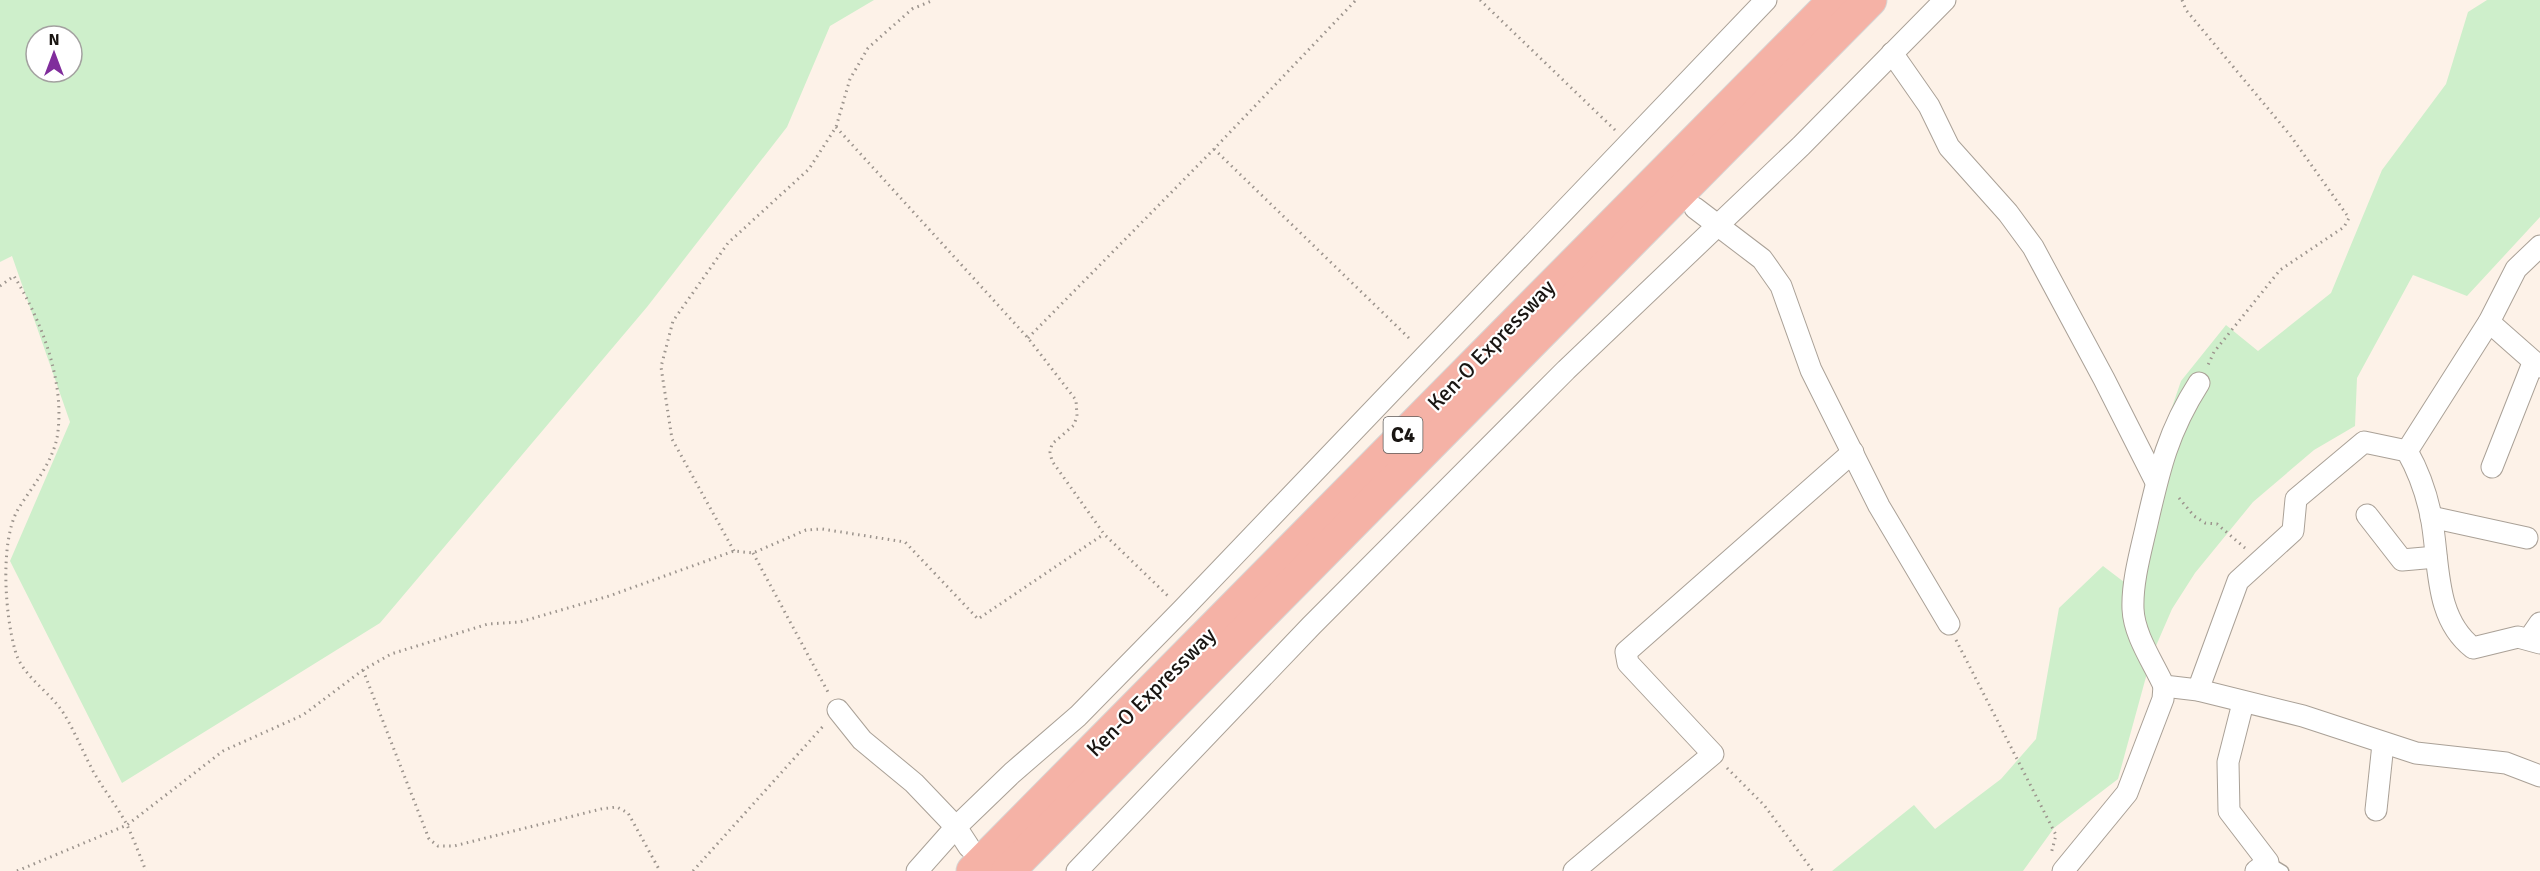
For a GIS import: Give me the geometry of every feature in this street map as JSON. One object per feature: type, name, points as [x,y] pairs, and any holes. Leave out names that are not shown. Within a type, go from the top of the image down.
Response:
[{"type":"highway","name":"Ken-O Expressway","points":[[971,859],[1835,0]]},
{"type":"highway","name":"Ken-O Expressway","points":[[1008,871],[1870,0]]},
{"type":"street","points":[[917,871],[956,827],[1012,773],[1078,716],[1182,610],[1766,0]]},
{"type":"street","points":[[1077,871],[1311,626],[1566,370],[1801,146],[1945,0]]},
{"type":"street","points":[[1892,53],[1929,106],[1949,147],[2008,213],[2033,247],[2155,480]]},
{"type":"street","points":[[1695,208],[1719,223],[1762,259],[1781,286],[1811,370],[1879,506],[1949,624]]},
{"type":"street","points":[[2407,451],[2488,322],[2516,269],[2540,246]]},
{"type":"street","points":[[2488,322],[2537,365],[2492,467]]},
{"type":"street","points":[[2056,866],[2127,793],[2163,699],[2164,686],[2139,635],[2133,610],[2139,557],[2155,480],[2179,414],[2199,383]]},
{"type":"street","points":[[2198,690],[2238,581],[2292,531],[2296,499],[2364,442],[2407,451],[2420,474],[2431,517],[2443,602],[2460,638],[2473,648],[2536,635]]},
{"type":"street","points":[[1574,871],[1713,754],[1628,663],[1626,651],[1853,452]]},
{"type":"street","points":[[2367,515],[2402,560],[2436,557]]},
{"type":"street","points":[[2431,517],[2527,538]]},
{"type":"street","points":[[2164,686],[2198,690],[2243,703],[2303,716],[2416,753],[2506,763],[2540,776]]},
{"type":"street","points":[[2243,703],[2228,762],[2229,810],[2269,868]]},
{"type":"street","points":[[838,710],[862,740],[914,783],[956,827],[971,859]]},
{"type":"street","points":[[2376,810],[2383,744]]},
{"type":"path","points":[[734,552],[672,439],[660,367],[673,321],[728,243],[809,169],[836,127],[850,79],[868,48],[912,9],[934,0]]},
{"type":"path","points":[[1028,338],[1214,149],[1356,0]]},
{"type":"path","points":[[1480,0],[1630,144]]},
{"type":"path","points":[[2182,0],[2186,10],[2290,135],[2349,218],[2344,227],[2280,270],[2214,352],[2199,383]]},
{"type":"path","points":[[836,127],[1028,338],[1076,400],[1077,416],[1074,425],[1052,444],[1050,452],[1052,461],[1104,534],[1182,610]]},
{"type":"path","points":[[1214,149],[1426,355]]},
{"type":"path","points":[[0,286],[14,276],[26,295],[37,320],[59,394],[58,433],[39,480],[16,513],[9,533],[5,575],[15,651],[22,668],[63,713],[95,773],[127,825],[146,871]]},
{"type":"path","points":[[2179,498],[2194,516],[2205,523],[2217,524],[2260,561]]},
{"type":"path","points":[[17,871],[127,825],[223,751],[303,715],[363,670],[391,654],[488,624],[520,622],[609,597],[734,552],[753,553],[806,530],[822,529],[904,542],[978,619],[1104,534]]},
{"type":"path","points":[[693,871],[838,710],[753,553]]},
{"type":"path","points":[[1949,624],[2056,835],[2056,866]]},
{"type":"path","points":[[363,670],[429,839],[438,846],[454,846],[617,807],[628,813],[660,871]]},
{"type":"path","points":[[1713,754],[1764,805],[1813,871]]},
{"type":"green space","points":[[0,0],[874,0],[830,26],[787,127],[647,307],[380,623],[122,783],[10,561],[70,422],[12,256],[0,262]]},
{"type":"green space","points":[[2487,0],[2540,0],[2540,217],[2467,296],[2413,275],[2357,378],[2355,426],[2314,450],[2253,502],[2195,573],[2172,609],[2152,655],[2118,779],[2054,828],[2023,871],[1832,871],[1914,805],[1935,829],[2001,779],[2036,739],[2059,608],[2103,566],[2141,595],[2145,486],[2181,381],[2226,325],[2258,351],[2331,293],[2382,170],[2446,84],[2468,12]]}]
